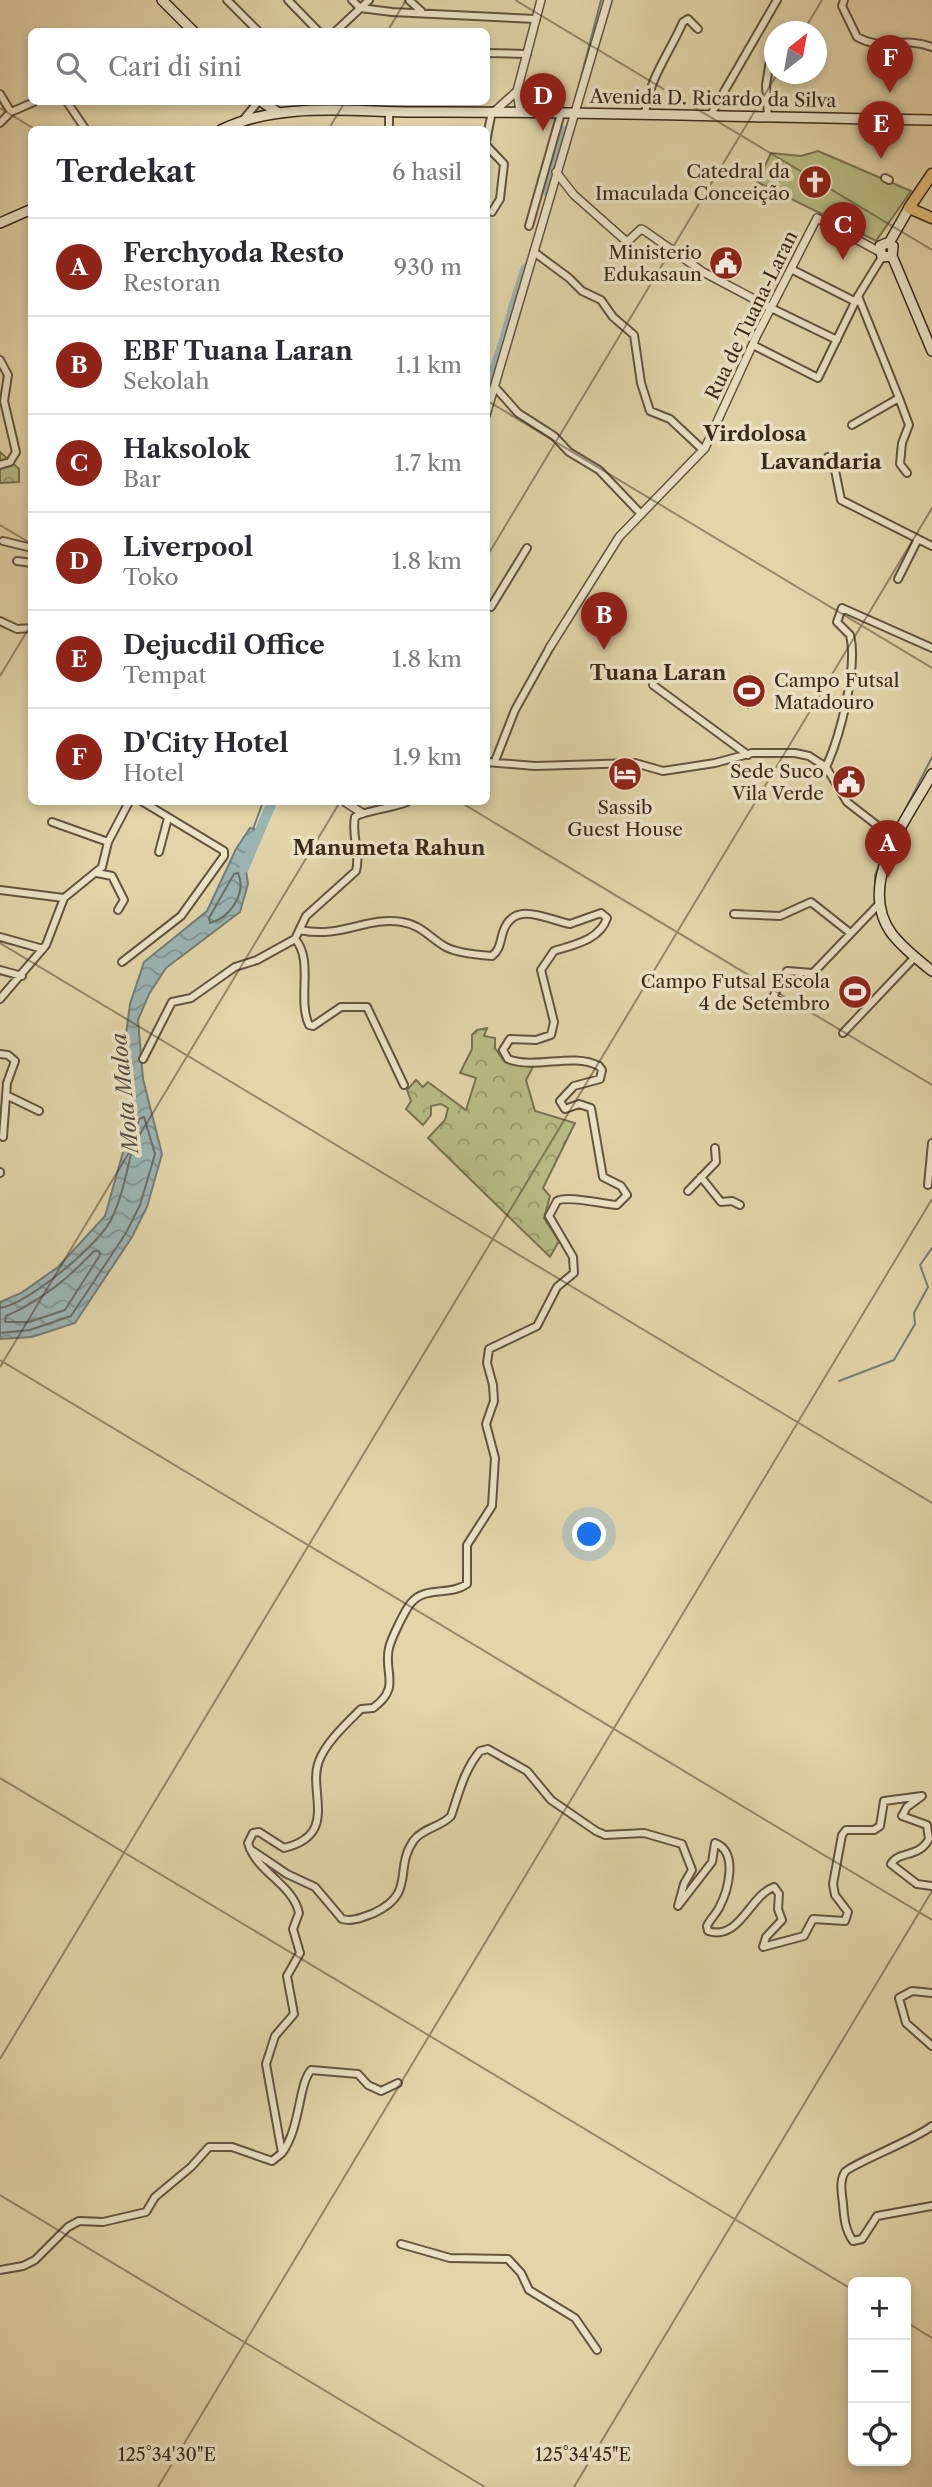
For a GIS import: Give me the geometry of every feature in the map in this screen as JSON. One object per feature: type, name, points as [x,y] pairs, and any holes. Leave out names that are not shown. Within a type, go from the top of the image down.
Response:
[{"type":"main road","points":[[162,0],[190,28]]},
{"type":"main road","points":[[265,105],[279,113]]},
{"type":"main road","name":"Avenida D. Ricardo da Silva","points":[[229,126],[244,118],[279,113],[493,111],[932,120]]},
{"type":"main road","points":[[889,243],[932,174]]},
{"type":"main road","points":[[909,208],[932,218]]},
{"type":"main road","points":[[0,223],[28,211]]},
{"type":"main road","points":[[889,243],[882,244],[880,254],[892,256]]},
{"type":"main road","points":[[889,243],[894,249],[892,256],[932,351]]},
{"type":"main road","points":[[932,774],[891,837],[884,864],[880,903],[891,933],[932,971]]},
{"type":"street","points":[[228,0],[255,28]]},
{"type":"street","points":[[288,0],[315,28]]},
{"type":"street","points":[[352,0],[360,8],[536,19]]},
{"type":"street","points":[[339,28],[369,0]]},
{"type":"street","points":[[409,0],[421,11]]},
{"type":"street","points":[[520,113],[517,91],[541,0]]},
{"type":"street","points":[[529,226],[608,0]]},
{"type":"street","points":[[710,116],[775,3],[764,0]]},
{"type":"street","points":[[844,0],[844,13],[857,37],[877,46],[914,40],[932,47]]},
{"type":"street","points":[[645,115],[646,96],[651,84],[684,22],[688,19],[698,29]]},
{"type":"street","points":[[490,53],[527,54]]},
{"type":"street","points":[[766,84],[768,117]]},
{"type":"street","points":[[490,126],[493,111],[517,91]]},
{"type":"street","points":[[0,94],[11,112]]},
{"type":"street","points":[[0,123],[11,112],[28,105]]},
{"type":"street","points":[[69,105],[83,126]]},
{"type":"street","points":[[244,118],[257,105]]},
{"type":"street","points":[[389,112],[389,126]]},
{"type":"street","points":[[490,403],[556,172],[568,113]]},
{"type":"street","points":[[490,148],[503,160],[504,167],[500,199],[492,212]]},
{"type":"street","points":[[556,172],[574,195],[627,242],[641,229],[703,272],[837,340]]},
{"type":"street","name":"Rua de Tuana-Laran","points":[[495,761],[515,710],[612,546],[640,513],[703,450],[817,218],[880,254]]},
{"type":"street","points":[[534,252],[582,291],[601,300],[613,317],[633,334],[640,383],[650,411],[675,422],[703,450]]},
{"type":"street","points":[[753,345],[818,378],[880,254]]},
{"type":"street","points":[[791,269],[857,299],[909,425],[902,443],[900,464],[907,473]]},
{"type":"street","points":[[0,360],[8,375],[4,401],[16,452],[10,462],[0,466]]},
{"type":"street","points":[[495,387],[518,413],[554,436],[569,452],[599,470],[640,513]]},
{"type":"street","points":[[852,425],[899,398]]},
{"type":"street","points":[[828,457],[835,470],[841,500],[932,546]]},
{"type":"street","points":[[898,579],[918,539]]},
{"type":"street","points":[[3,541],[28,547]]},
{"type":"street","points":[[490,606],[527,548]]},
{"type":"street","points":[[17,561],[28,562]]},
{"type":"street","points":[[826,767],[841,729],[851,661],[850,635],[837,622],[842,608],[932,648]]},
{"type":"street","points":[[0,621],[17,629],[28,628]]},
{"type":"street","points":[[653,685],[748,755]]},
{"type":"street","points":[[490,762],[535,766],[635,762],[663,771],[748,755],[795,753],[809,757],[826,767],[847,802],[891,837]]},
{"type":"street","points":[[0,999],[43,949],[64,898],[97,873],[108,842],[127,805]]},
{"type":"street","points":[[122,962],[181,916],[224,856],[223,851],[148,805]]},
{"type":"street","points":[[350,805],[362,813]]},
{"type":"street","points":[[144,1059],[172,1002],[191,998],[235,967],[257,960],[295,939],[306,916],[356,871],[353,828],[355,817],[398,805]]},
{"type":"street","points":[[159,852],[168,818]]},
{"type":"street","points":[[52,822],[108,842]]},
{"type":"street","points":[[97,873],[112,876],[117,884],[124,900],[118,910]]},
{"type":"street","points":[[0,890],[64,898]]},
{"type":"street","points":[[734,914],[780,916],[811,902],[849,932]]},
{"type":"street","points":[[785,1005],[774,997],[787,971],[807,975],[813,972],[871,909],[880,903]]},
{"type":"street","points":[[248,1848],[253,1833],[259,1832],[284,1848],[297,1844],[312,1833],[318,1811],[320,1758],[361,1709],[373,1708],[387,1693],[391,1682],[389,1645],[410,1604],[421,1595],[451,1591],[467,1584],[469,1573],[466,1551],[492,1506],[495,1458],[486,1424],[494,1391],[486,1356],[495,1345],[515,1339],[537,1325],[557,1287],[574,1273],[573,1258],[550,1221],[553,1207],[557,1201],[568,1197],[592,1204],[617,1205],[627,1195],[621,1186],[603,1177],[591,1108],[579,1104],[565,1109],[560,1101],[574,1086],[600,1079],[602,1070],[599,1066],[580,1061],[519,1062],[508,1059],[503,1050],[510,1039],[536,1040],[551,1035],[554,1022],[541,970],[554,951],[578,945],[605,924],[607,918],[601,913],[570,924],[543,914],[526,913],[513,917],[508,922],[499,948],[492,956],[449,948],[419,927],[399,921],[379,922],[343,932],[317,934],[300,930]]},
{"type":"street","points":[[0,937],[43,949]]},
{"type":"street","points":[[295,939],[303,947],[307,1022],[313,1026],[341,1007],[367,1007],[404,1085]]},
{"type":"street","points":[[843,1033],[915,957]]},
{"type":"street","points":[[0,970],[22,976]]},
{"type":"street","points":[[0,1054],[8,1055],[15,1061],[6,1094],[3,1137]]},
{"type":"street","points":[[6,1094],[39,1111]]},
{"type":"street","points":[[928,1185],[932,1143]]},
{"type":"street","points":[[688,1191],[716,1162],[715,1148]]},
{"type":"street","points":[[701,1177],[721,1202],[732,1201],[740,1205]]},
{"type":"street","points":[[248,1848],[287,1874],[315,1887],[342,1919],[364,1917],[386,1907],[402,1890],[412,1843],[419,1834],[451,1816],[457,1791],[474,1759],[480,1751],[488,1749],[527,1771],[551,1800],[596,1831],[614,1835],[644,1833],[682,1844],[692,1870],[684,1884],[678,1906],[712,1862],[715,1843],[721,1845],[728,1854],[727,1883],[719,1909],[707,1926],[708,1931],[723,1930],[744,1918],[756,1899],[774,1887],[779,1894],[778,1909],[782,1920],[766,1937],[763,1947],[804,1936],[813,1919],[845,1921],[848,1912],[835,1895],[833,1884],[842,1835],[846,1830],[874,1830],[880,1826],[884,1801],[891,1799],[922,1796],[907,1807],[902,1816],[927,1825],[929,1839],[922,1850],[895,1858],[891,1864],[917,1884],[932,1886]]},
{"type":"street","points":[[248,1848],[290,1894],[299,1913],[293,1929],[300,1953],[287,1976],[294,2014],[275,2036],[266,2064],[282,2153]]},
{"type":"street","points":[[932,1993],[912,1991],[899,1998],[906,2023],[932,2046]]},
{"type":"street","points":[[0,2270],[23,2266],[35,2259],[68,2227],[79,2221],[103,2222],[146,2212],[155,2197],[209,2147],[232,2147],[272,2161],[282,2153],[295,2133],[306,2081],[311,2070],[358,2074],[368,2085],[381,2091],[398,2083]]},
{"type":"street","points":[[932,2126],[906,2143],[852,2165],[844,2173],[841,2183],[845,2225],[853,2241],[862,2239],[877,2217],[932,2206]]},
{"type":"street","points":[[401,2244],[450,2258],[508,2259],[521,2273],[528,2290],[575,2318],[597,2350]]},
{"type":"green space","points":[[818,151],[911,191],[876,241],[757,182],[771,153],[801,156]]},
{"type":"green space","points":[[0,452],[19,469],[19,482],[0,483]]},
{"type":"green space","name":"Campo Futsal Matadouro","points":[[750,674],[764,689],[748,708],[733,693]]},
{"type":"green space","name":"Campo Futsal Escola 4 de Setembro","points":[[851,980],[868,995],[860,1004],[843,989]]},
{"type":"green space","points":[[487,1028],[484,1036],[495,1038],[495,1048],[504,1061],[533,1067],[526,1080],[535,1111],[575,1123],[543,1188],[550,1196],[544,1218],[559,1241],[550,1257],[428,1138],[445,1120],[448,1108],[441,1104],[431,1106],[431,1115],[423,1125],[406,1109],[411,1101],[407,1090],[416,1080],[423,1087],[428,1082],[466,1110],[476,1078],[460,1073],[472,1049],[472,1035],[477,1030]]},
{"type":"water","points":[[250,828],[256,829],[245,864],[248,884],[240,912],[166,968],[149,994],[138,1020],[143,1079],[162,1154],[147,1207],[132,1237],[75,1323],[32,1337],[0,1339],[0,1302],[21,1293],[58,1267],[105,1216],[134,1113],[125,1042],[130,1004],[144,962],[207,911],[236,849]]},
{"type":"waterway","points":[[574,104],[601,0]]},
{"type":"waterway","name":"Mota Maloa","points":[[548,192],[565,131]]},
{"type":"waterway","name":"Mota Maloa","points":[[490,380],[526,268]]},
{"type":"waterway","points":[[901,818],[932,757]]},
{"type":"waterway","points":[[253,829],[262,805]]},
{"type":"waterway","name":"Mota Maloa","points":[[244,868],[271,805]]},
{"type":"waterway","points":[[875,903],[875,875],[885,851]]},
{"type":"waterway","points":[[876,909],[887,936],[909,958]]},
{"type":"waterway","points":[[839,1381],[894,1360],[915,1324],[914,1313],[928,1287],[920,1265],[932,1248]]},
{"type":"place","name":"D'City Hotel","points":[[890,93]]},
{"type":"place","name":"Liverpool","points":[[543,131]]},
{"type":"place","name":"Dejucdil Office","points":[[881,159]]},
{"type":"place","name":"Catedral da Imaculada Conceição","points":[[815,182]]},
{"type":"place","name":"Haksolok","points":[[843,260]]},
{"type":"place","name":"Ministerio Edukasaun","points":[[726,263]]},
{"type":"place","name":"EBF Tuana Laran","points":[[604,650]]},
{"type":"place","name":"Campo Futsal Matadouro","points":[[749,691]]},
{"type":"place","name":"Sassib Guest House","points":[[625,774]]},
{"type":"place","name":"Sede Suco Vila Verde","points":[[849,782]]},
{"type":"place","name":"Ferchyoda Resto","points":[[888,878]]},
{"type":"place","name":"Campo Futsal Escola 4 de Setembro","points":[[855,992]]},
{"type":"district","name":"Virdolosa","points":[[755,434]]},
{"type":"district","name":"Lavandaria","points":[[821,462]]},
{"type":"district","name":"Tuana Laran","points":[[658,673]]},
{"type":"district","name":"Manumeta Rahun","points":[[389,848]]}]
